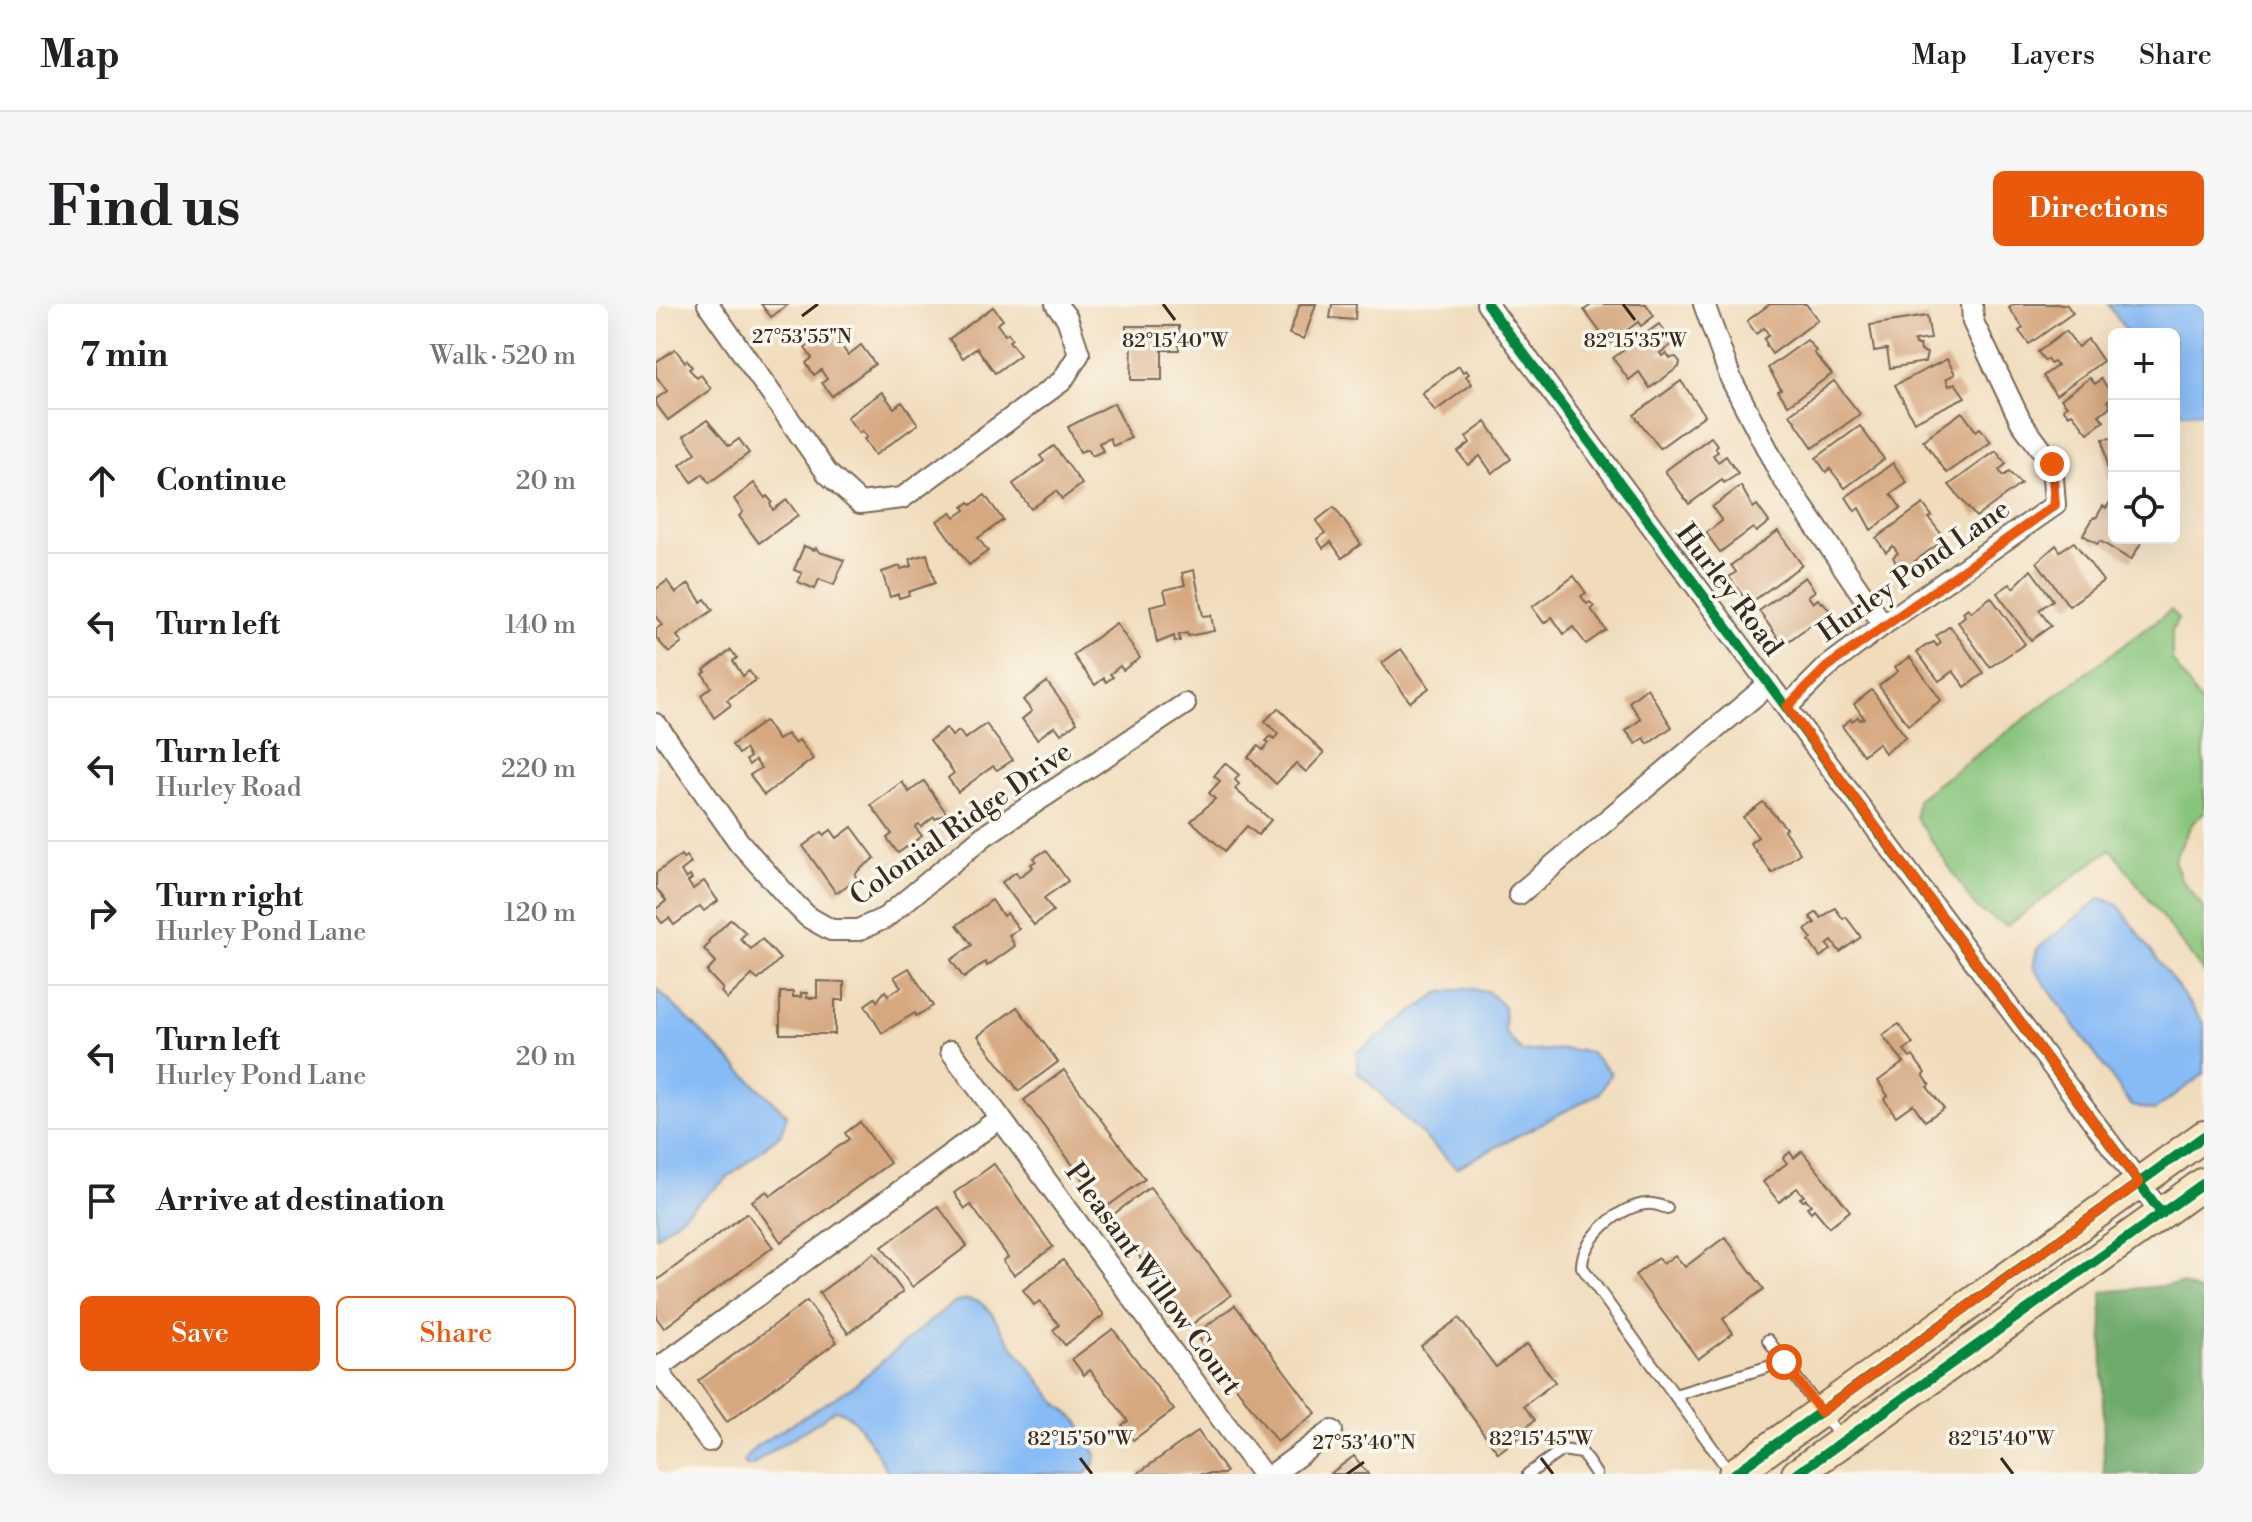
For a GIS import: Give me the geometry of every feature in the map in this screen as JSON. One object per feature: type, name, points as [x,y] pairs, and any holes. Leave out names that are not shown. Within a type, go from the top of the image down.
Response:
[{"type":"main road","points":[[1733,1474],[2204,1136]]},
{"type":"main road","points":[[1797,1474],[2204,1183]]},
{"type":"street","points":[[708,304],[827,473],[860,503],[902,498],[1062,381],[1079,354],[1067,318],[1056,304]]},
{"type":"street","name":"Hurley Road","points":[[1487,304],[2162,1214]]},
{"type":"street","points":[[1704,304],[1731,379],[1780,474],[1883,625]]},
{"type":"street","name":"Hurley Pond Lane","points":[[1787,707],[1827,667],[2055,505],[2052,464],[2021,422],[1973,322],[1972,304]]},
{"type":"street","points":[[1519,894],[1769,684]]},
{"type":"street","name":"Colonial Ridge Drive","points":[[656,724],[739,842],[788,897],[808,917],[831,930],[858,930],[885,918],[984,836],[1185,704]]},
{"type":"street","name":"Pleasant Willow Court","points":[[951,1051],[1262,1474]]},
{"type":"street","points":[[709,1441],[656,1368],[1000,1118]]},
{"type":"street","points":[[1273,1474],[1332,1431]]},
{"type":"lane","points":[[1667,1208],[1646,1203],[1622,1214],[1594,1233],[1582,1257],[1582,1267],[1733,1474]]},
{"type":"lane","points":[[1768,1340],[1843,1441]]},
{"type":"lane","points":[[1675,1395],[1784,1362]]},
{"type":"lane","points":[[1528,1474],[1562,1450],[1582,1453],[1596,1474]]},
{"type":"green space","points":[[2171,610],[2178,619],[2172,631],[2172,660],[2204,708],[2204,812],[2191,825],[2174,860],[2181,879],[2204,908],[2204,973],[2111,849],[2007,926],[1977,909],[1916,817],[1917,799]]},
{"type":"green space","points":[[2182,1284],[2204,1293],[2204,1474],[2104,1474],[2102,1292]]},
{"type":"water","points":[[2108,304],[2204,304],[2204,412],[2180,411],[2180,328],[2124,328]]},
{"type":"water","points":[[2101,898],[2118,905],[2204,1024],[2204,1074],[2154,1110],[2132,1106],[2033,967],[2037,949]]},
{"type":"water","points":[[656,988],[787,1115],[781,1134],[656,1237]]},
{"type":"water","points":[[1465,988],[1487,991],[1504,1007],[1505,1032],[1522,1052],[1565,1049],[1590,1052],[1611,1073],[1600,1093],[1456,1168],[1357,1071],[1357,1052],[1439,993]]},
{"type":"water","points":[[967,1299],[980,1302],[990,1311],[1058,1404],[1078,1421],[1096,1455],[1094,1466],[1086,1474],[889,1474],[858,1425],[842,1412],[834,1410],[752,1466],[746,1465],[744,1460],[756,1446],[852,1387],[941,1312]]},
{"type":"building","points":[[761,304],[789,304],[771,317]]},
{"type":"building","points":[[1300,304],[1316,304],[1304,339],[1289,334]]},
{"type":"building","points":[[1332,304],[1356,304],[1355,320],[1330,318]]},
{"type":"building","points":[[1593,304],[1646,304],[1654,316],[1641,326],[1638,322],[1609,344],[1584,310]]},
{"type":"building","points":[[1770,304],[1806,304],[1818,320],[1772,354],[1764,339],[1769,335],[1764,328],[1756,334],[1747,321]]},
{"type":"building","points":[[2014,304],[2066,304],[2073,313],[2029,344],[2019,331],[2023,328],[2009,308]]},
{"type":"building","points":[[993,307],[1003,320],[997,324],[1005,335],[1008,333],[1012,339],[1009,341],[1020,355],[995,373],[977,348],[963,358],[949,339]]},
{"type":"building","points":[[1927,316],[1931,339],[1914,341],[1915,345],[1920,345],[1921,351],[1927,353],[1925,362],[1890,368],[1887,349],[1874,351],[1870,325]]},
{"type":"building","points":[[1659,324],[1674,343],[1660,353],[1662,356],[1666,353],[1670,358],[1676,357],[1680,362],[1679,367],[1650,388],[1639,372],[1629,380],[1613,358]]},
{"type":"building","points":[[1126,326],[1179,326],[1179,350],[1162,350],[1162,380],[1131,380],[1132,342],[1126,342]]},
{"type":"building","points":[[830,330],[848,355],[861,345],[875,364],[832,396],[822,383],[827,379],[821,370],[814,375],[806,363],[812,358],[805,348]]},
{"type":"building","points":[[2066,331],[2078,347],[2088,339],[2103,361],[2056,395],[2043,376],[2057,366],[2047,359],[2045,361],[2038,352]]},
{"type":"building","points":[[1807,340],[1832,374],[1788,405],[1768,368]]},
{"type":"building","points":[[675,349],[685,362],[687,360],[692,367],[689,369],[697,378],[701,375],[711,389],[668,420],[656,404],[656,399],[667,391],[656,376],[656,362]]},
{"type":"building","points":[[1947,359],[1955,374],[1946,379],[1949,386],[1955,383],[1965,397],[1914,422],[1895,385]]},
{"type":"building","points":[[1459,366],[1469,374],[1466,376],[1472,384],[1435,411],[1422,393]]},
{"type":"building","points":[[2090,378],[2095,384],[2101,379],[2108,388],[2108,408],[2099,415],[2104,421],[2088,433],[2072,413],[2068,415],[2063,409],[2067,406],[2061,399]]},
{"type":"building","points":[[1681,381],[1705,415],[1660,448],[1634,415]]},
{"type":"building","points":[[1834,381],[1860,414],[1813,448],[1790,414]]},
{"type":"building","points":[[882,392],[894,408],[902,402],[918,424],[875,455],[864,439],[867,437],[862,431],[859,433],[847,417]]},
{"type":"building","points":[[1114,403],[1131,438],[1113,446],[1110,438],[1099,443],[1103,451],[1092,456],[1088,449],[1080,452],[1068,427]]},
{"type":"building","points":[[1962,412],[1976,431],[1980,428],[1991,442],[1947,473],[1923,440]]},
{"type":"building","points":[[707,420],[729,446],[739,439],[749,453],[709,483],[703,474],[692,482],[680,465],[696,453],[684,436]]},
{"type":"building","points":[[1486,422],[1511,459],[1492,473],[1480,456],[1468,465],[1458,452],[1470,443],[1466,437]]},
{"type":"building","points":[[1860,426],[1884,459],[1845,488],[1830,469],[1826,472],[1816,458]]},
{"type":"building","points":[[1711,437],[1717,445],[1718,452],[1713,455],[1718,462],[1726,456],[1738,474],[1724,483],[1722,480],[1689,504],[1665,471]]},
{"type":"building","points":[[2103,439],[2108,439],[2108,473]]},
{"type":"building","points":[[1054,446],[1082,484],[1062,499],[1056,491],[1031,509],[1013,484],[1044,461],[1040,456]]},
{"type":"building","points":[[1996,451],[2006,464],[1999,470],[2003,476],[2009,472],[2021,484],[1976,517],[1949,485]]},
{"type":"building","points":[[1893,463],[1907,483],[1891,494],[1901,508],[1871,530],[1859,508],[1855,511],[1846,497]]},
{"type":"building","points":[[754,483],[772,502],[773,510],[787,500],[798,515],[759,543],[739,516],[743,512],[734,499]]},
{"type":"building","points":[[1741,486],[1753,508],[1757,505],[1769,522],[1756,532],[1753,528],[1720,552],[1706,533],[1722,521],[1712,507]]},
{"type":"building","points":[[985,495],[1003,520],[978,538],[988,551],[969,565],[937,521],[951,512],[955,517],[965,510],[963,507],[969,502],[971,505]]},
{"type":"building","points":[[1923,504],[1945,539],[1900,572],[1893,557],[1898,553],[1893,546],[1886,552],[1876,538]]},
{"type":"building","points":[[2108,505],[2108,544],[2140,544],[2131,560],[2100,541],[2097,544],[2083,535],[2103,506],[2106,508]]},
{"type":"building","points":[[1334,507],[1361,544],[1342,558],[1331,542],[1323,548],[1317,539],[1325,533],[1316,521]]},
{"type":"building","points":[[1778,531],[1802,565],[1749,604],[1729,577],[1736,572],[1731,565]]},
{"type":"building","points":[[2074,542],[2103,581],[2069,606],[2037,562],[2056,545],[2060,551]]},
{"type":"building","points":[[804,546],[844,560],[834,585],[819,579],[815,589],[798,582],[802,573],[794,570]]},
{"type":"building","points":[[927,554],[935,583],[908,592],[909,595],[890,597],[882,572],[912,566],[910,559]]},
{"type":"building","points":[[1194,570],[1203,616],[1211,615],[1214,631],[1188,636],[1187,633],[1179,635],[1180,641],[1175,642],[1174,636],[1157,643],[1150,606],[1167,602],[1164,590],[1185,585],[1182,573]]},
{"type":"building","points":[[2031,570],[2053,600],[2039,610],[2051,626],[2031,640],[1997,593],[2010,584],[2013,588]]},
{"type":"building","points":[[1574,576],[1586,593],[1581,596],[1594,607],[1591,609],[1606,630],[1586,644],[1573,627],[1564,634],[1552,617],[1544,623],[1532,607]]},
{"type":"building","points":[[1805,577],[1815,591],[1808,596],[1813,603],[1818,599],[1830,611],[1783,645],[1759,611]]},
{"type":"building","points":[[667,581],[676,593],[689,584],[701,602],[705,599],[713,610],[677,636],[682,643],[669,653],[656,638],[656,629],[662,625],[656,617],[656,589]]},
{"type":"building","points":[[1991,597],[2025,644],[1990,667],[1958,622],[1968,608],[1971,612]]},
{"type":"building","points":[[1116,623],[1140,658],[1123,670],[1120,666],[1110,674],[1113,677],[1106,682],[1104,678],[1095,685],[1073,655]]},
{"type":"building","points":[[1950,626],[1984,673],[1965,687],[1953,671],[1939,681],[1917,652],[1934,642],[1937,646],[1941,643],[1936,636]]},
{"type":"building","points":[[1401,649],[1429,688],[1410,702],[1382,663]]},
{"type":"building","points":[[731,650],[737,658],[733,661],[743,676],[749,671],[756,680],[727,700],[731,705],[714,718],[701,695],[711,687],[703,674],[706,672],[704,670]]},
{"type":"building","points":[[1910,657],[1941,700],[1908,725],[1879,686],[1898,671],[1895,667]]},
{"type":"building","points":[[1047,682],[1077,722],[1061,734],[1055,726],[1037,739],[1022,719],[1032,711],[1023,700]]},
{"type":"building","points":[[1647,688],[1672,727],[1648,744],[1644,738],[1636,744],[1626,731],[1641,719],[1629,702]]},
{"type":"building","points":[[1872,690],[1906,737],[1885,753],[1878,743],[1863,755],[1842,726],[1851,719],[1864,718],[1854,704]]},
{"type":"building","points":[[1278,708],[1324,753],[1306,772],[1296,763],[1276,784],[1248,757],[1258,746],[1263,750],[1269,743],[1266,741],[1278,734],[1265,721]]},
{"type":"building","points":[[765,721],[778,740],[787,734],[795,744],[799,740],[813,759],[764,795],[750,775],[761,768],[755,760],[749,765],[746,760],[750,757],[745,749],[739,754],[732,745]]},
{"type":"building","points":[[986,724],[1013,760],[997,770],[993,766],[958,792],[948,778],[954,773],[930,740],[946,728],[952,736],[959,731],[965,739]]},
{"type":"building","points":[[1225,763],[1239,775],[1235,780],[1239,784],[1235,789],[1271,820],[1258,835],[1247,826],[1225,851],[1191,821],[1215,799],[1209,793],[1220,781],[1214,776]]},
{"type":"building","points":[[924,781],[947,814],[915,827],[922,836],[898,853],[887,838],[892,834],[871,805],[902,782],[909,792]]},
{"type":"building","points":[[1763,802],[1786,828],[1784,830],[1800,853],[1772,873],[1750,843],[1758,837],[1743,817]]},
{"type":"building","points":[[852,827],[875,858],[859,870],[855,875],[857,879],[836,893],[803,846],[822,832],[824,835],[831,830],[837,838]]},
{"type":"building","points":[[1046,850],[1068,881],[1044,898],[1053,911],[1034,925],[1002,882],[1016,872],[1019,877],[1033,867],[1034,858]]},
{"type":"building","points":[[681,855],[691,863],[681,871],[686,879],[690,876],[692,879],[688,882],[693,889],[704,881],[718,901],[704,911],[700,906],[674,925],[669,918],[662,923],[656,909],[666,901],[656,888],[656,873]]},
{"type":"building","points":[[992,900],[1003,916],[1007,913],[1019,929],[1009,935],[1015,946],[964,978],[951,960],[972,945],[957,925]]},
{"type":"building","points":[[1835,908],[1861,937],[1840,952],[1832,941],[1827,945],[1831,950],[1820,957],[1805,930],[1815,923],[1810,917],[1817,912],[1821,918]]},
{"type":"building","points":[[731,919],[746,933],[740,939],[751,949],[762,939],[780,959],[758,980],[752,975],[727,999],[721,992],[723,989],[707,972],[716,962],[704,949]]},
{"type":"building","points":[[909,968],[933,1006],[882,1033],[865,1005],[875,998],[877,1001],[885,991],[888,995],[901,987],[894,977]]},
{"type":"building","points":[[817,981],[844,982],[844,1000],[835,1000],[835,1034],[780,1034],[780,992],[793,992],[793,997],[807,993],[807,998],[817,998]]},
{"type":"building","points":[[1017,1007],[1058,1062],[1019,1091],[978,1036]]},
{"type":"building","points":[[1899,1024],[1913,1044],[1904,1050],[1910,1058],[1913,1056],[1925,1073],[1923,1075],[1930,1085],[1927,1087],[1944,1108],[1925,1121],[1913,1104],[1896,1116],[1884,1099],[1888,1096],[1878,1081],[1904,1062],[1882,1035]]},
{"type":"building","points":[[1064,1070],[1145,1179],[1105,1208],[1024,1100]]},
{"type":"building","points":[[860,1122],[890,1163],[781,1242],[752,1201],[767,1191],[770,1196],[849,1139],[845,1133]]},
{"type":"building","points":[[1802,1151],[1850,1211],[1829,1227],[1814,1209],[1811,1212],[1807,1207],[1811,1205],[1800,1198],[1804,1196],[1797,1188],[1779,1202],[1763,1182],[1787,1163],[1783,1158],[1790,1152],[1794,1158]]},
{"type":"building","points":[[994,1164],[1053,1247],[1014,1275],[1003,1261],[1008,1257],[971,1205],[965,1209],[954,1193]]},
{"type":"building","points":[[1150,1187],[1231,1295],[1191,1325],[1110,1217]]},
{"type":"building","points":[[938,1206],[967,1246],[912,1287],[882,1247]]},
{"type":"building","points":[[747,1213],[773,1247],[664,1328],[656,1317],[656,1281]]},
{"type":"building","points":[[1725,1237],[1764,1289],[1723,1319],[1733,1333],[1698,1359],[1635,1275],[1658,1258],[1663,1264],[1675,1255],[1685,1267]]},
{"type":"building","points":[[874,1253],[903,1292],[848,1333],[819,1293]]},
{"type":"building","points":[[1063,1260],[1104,1315],[1065,1345],[1053,1330],[1059,1325],[1040,1301],[1034,1305],[1023,1290]]},
{"type":"building","points":[[807,1301],[837,1342],[727,1422],[698,1381]]},
{"type":"building","points":[[1235,1305],[1316,1413],[1277,1442],[1196,1334]]},
{"type":"building","points":[[1459,1318],[1496,1367],[1527,1344],[1555,1382],[1524,1406],[1535,1420],[1526,1427],[1529,1430],[1498,1453],[1421,1346]]},
{"type":"building","points":[[1113,1329],[1174,1410],[1133,1440],[1122,1425],[1128,1421],[1090,1370],[1084,1375],[1072,1359]]},
{"type":"building","points":[[1198,1431],[1226,1472],[1224,1474],[1137,1474]]},
{"type":"building","points":[[1354,1456],[1368,1474],[1330,1474]]},
{"type":"cycle path","points":[[1487,304],[2162,1214]]},
{"type":"cycle path","points":[[1734,1474],[2204,1136]]},
{"type":"cycle path","points":[[1797,1474],[2204,1183]]},
{"type":"route","points":[[1784,1362],[1821,1412],[2139,1183],[1787,707],[1827,667],[2055,505],[2052,464]]}]
